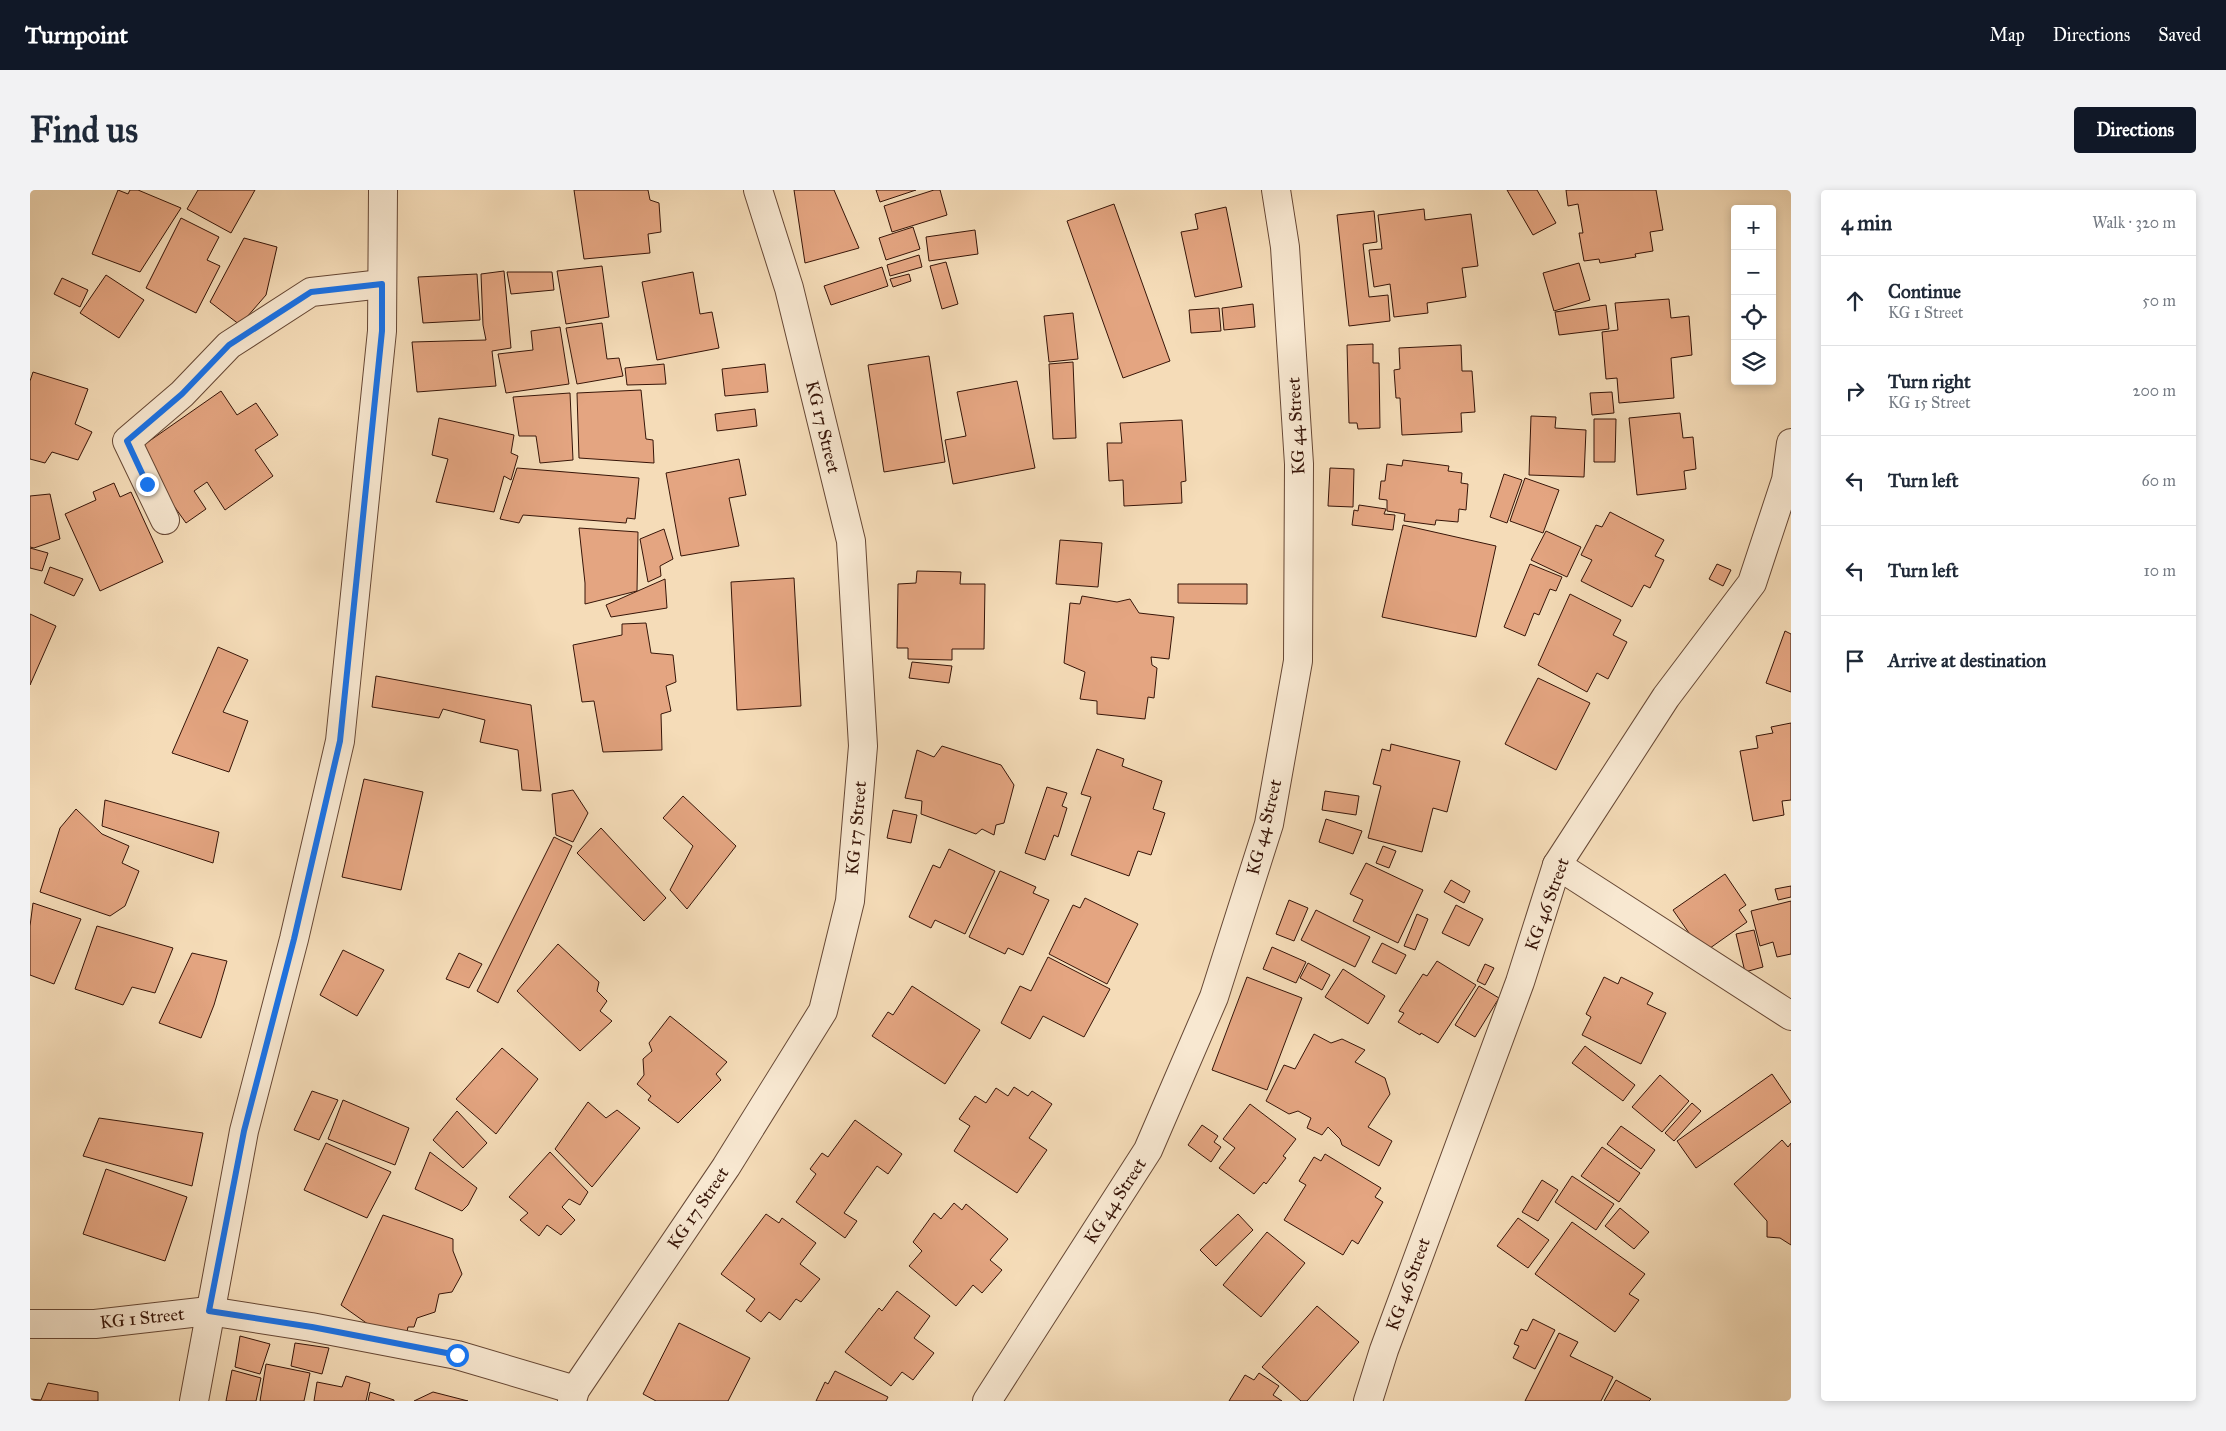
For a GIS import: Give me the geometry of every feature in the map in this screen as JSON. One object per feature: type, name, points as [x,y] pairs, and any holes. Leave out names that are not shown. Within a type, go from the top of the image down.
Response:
[{"type":"street","points":[[194,1401],[209,1311],[244,1131],[294,939],[340,741],[382,331],[383,190]]},
{"type":"street","name":"KG 17 Street","points":[[573,1395],[726,1167],[823,1011],[850,901],[863,746],[851,541],[789,288],[758,190]]},
{"type":"street","name":"KG 44 Street","points":[[986,1401],[1148,1150],[1214,997],[1269,824],[1298,651],[1299,464],[1285,247],[1276,190]]},
{"type":"street","points":[[165,520],[127,441],[182,394],[229,345],[311,292],[382,284]]},
{"type":"street","name":"KG 46 Street","points":[[1368,1401],[1384,1350],[1520,982],[1558,865],[1666,697],[1752,583],[1786,480],[1791,443]]},
{"type":"street","points":[[1558,865],[1791,1016]]},
{"type":"street","name":"KG 1 Street","points":[[30,1324],[95,1324],[209,1311],[312,1327],[457,1355],[573,1395]]},
{"type":"building","points":[[118,190],[128,194],[130,190],[138,190],[181,208],[140,272],[92,254]]},
{"type":"building","points":[[198,190],[255,190],[231,233],[187,209]]},
{"type":"building","points":[[574,190],[648,190],[650,200],[659,203],[661,232],[648,234],[650,253],[584,259]]},
{"type":"building","points":[[794,190],[834,190],[859,248],[805,263]]},
{"type":"building","points":[[876,190],[916,190],[880,202]]},
{"type":"building","points":[[934,190],[940,190],[947,215],[892,232],[884,206]]},
{"type":"building","points":[[1507,190],[1537,190],[1556,223],[1533,235]]},
{"type":"building","points":[[1566,190],[1656,190],[1663,230],[1650,232],[1653,251],[1635,254],[1636,257],[1600,263],[1599,259],[1584,261],[1579,233],[1583,233],[1578,204],[1568,206]]},
{"type":"building","points":[[1114,204],[1170,361],[1123,378],[1067,221]]},
{"type":"building","points":[[1226,207],[1242,287],[1195,297],[1181,232],[1198,229],[1195,214]]},
{"type":"building","points":[[1424,209],[1425,220],[1471,214],[1478,266],[1462,268],[1466,297],[1427,303],[1428,313],[1394,317],[1390,284],[1374,287],[1369,250],[1382,249],[1378,215]]},
{"type":"building","points":[[1374,211],[1377,242],[1363,244],[1369,297],[1388,295],[1390,321],[1349,326],[1337,215]]},
{"type":"building","points":[[181,218],[219,237],[207,260],[220,266],[196,313],[146,288]]},
{"type":"building","points":[[913,227],[920,249],[886,260],[879,238]]},
{"type":"building","points":[[975,230],[978,254],[929,261],[926,237]]},
{"type":"building","points":[[244,238],[277,247],[266,295],[240,325],[210,302]]},
{"type":"building","points":[[919,255],[922,267],[890,276],[887,265]]},
{"type":"building","points":[[946,262],[958,304],[942,309],[930,266]]},
{"type":"building","points":[[1579,263],[1590,300],[1554,311],[1543,273]]},
{"type":"building","points":[[602,266],[609,317],[566,324],[557,271]]},
{"type":"building","points":[[882,267],[888,286],[831,305],[824,286]]},
{"type":"building","points":[[504,271],[511,348],[492,351],[496,386],[417,392],[412,342],[486,340],[483,325],[481,274]]},
{"type":"building","points":[[507,272],[552,272],[554,290],[511,294]]},
{"type":"building","points":[[693,272],[700,314],[712,312],[719,348],[657,360],[642,282]]},
{"type":"building","points":[[477,274],[480,320],[423,323],[418,277]]},
{"type":"building","points":[[909,274],[911,281],[893,287],[890,279]]},
{"type":"building","points":[[106,275],[144,300],[119,338],[80,313]]},
{"type":"building","points":[[62,278],[88,290],[80,307],[54,294]]},
{"type":"building","points":[[1669,299],[1671,318],[1689,316],[1692,355],[1671,358],[1674,398],[1619,403],[1617,378],[1606,379],[1602,332],[1618,330],[1615,303]]},
{"type":"building","points":[[1253,304],[1255,327],[1224,330],[1222,308]]},
{"type":"building","points":[[1606,305],[1609,329],[1559,335],[1555,312]]},
{"type":"building","points":[[1219,308],[1221,331],[1191,333],[1189,310]]},
{"type":"building","points":[[1073,313],[1078,359],[1049,362],[1044,316]]},
{"type":"building","points":[[602,323],[607,359],[619,358],[623,376],[577,384],[566,328]]},
{"type":"building","points":[[560,327],[569,384],[506,393],[498,354],[533,350],[531,331]]},
{"type":"building","points":[[1373,344],[1373,363],[1379,363],[1380,428],[1358,429],[1357,423],[1349,423],[1347,345]]},
{"type":"building","points":[[1461,345],[1462,371],[1472,371],[1475,412],[1461,413],[1462,432],[1402,435],[1400,398],[1396,398],[1394,370],[1400,369],[1399,348]]},
{"type":"building","points":[[929,356],[945,462],[884,472],[868,365]]},
{"type":"building","points":[[1073,362],[1076,438],[1053,439],[1049,364]]},
{"type":"building","points":[[664,364],[666,384],[627,385],[625,368]]},
{"type":"building","points":[[765,364],[768,392],[725,396],[722,369]]},
{"type":"building","points":[[33,372],[88,389],[75,424],[92,432],[78,460],[52,452],[45,463],[30,459],[30,381]]},
{"type":"building","points":[[1017,381],[1035,468],[953,484],[945,440],[966,436],[957,392]]},
{"type":"building","points":[[641,390],[646,439],[653,440],[654,463],[579,458],[577,393]]},
{"type":"building","points":[[221,391],[237,415],[256,403],[278,435],[255,450],[273,476],[225,510],[207,482],[194,491],[206,509],[186,523],[135,451]]},
{"type":"building","points":[[1612,392],[1614,413],[1592,415],[1590,393]]},
{"type":"building","points":[[570,393],[573,460],[540,463],[536,436],[519,436],[513,397]]},
{"type":"building","points":[[755,409],[757,426],[717,431],[715,414]]},
{"type":"building","points":[[1680,413],[1683,438],[1693,437],[1696,469],[1684,471],[1686,489],[1637,495],[1629,418]]},
{"type":"building","points":[[1531,416],[1556,417],[1555,428],[1586,430],[1584,477],[1529,475]]},
{"type":"building","points":[[439,418],[514,435],[511,453],[518,456],[511,480],[504,476],[494,512],[436,502],[448,459],[432,455]]},
{"type":"building","points":[[1594,419],[1616,419],[1615,462],[1594,462]]},
{"type":"building","points":[[1182,420],[1186,481],[1181,482],[1182,503],[1124,506],[1123,480],[1109,481],[1107,443],[1122,443],[1120,423]]},
{"type":"building","points":[[739,459],[746,495],[729,498],[739,546],[681,556],[666,473]]},
{"type":"building","points":[[1403,460],[1449,466],[1448,471],[1462,473],[1461,483],[1468,484],[1466,510],[1459,509],[1458,522],[1436,520],[1435,525],[1404,521],[1405,514],[1387,511],[1387,500],[1379,499],[1381,481],[1385,481],[1387,464],[1402,466]]},
{"type":"building","points":[[517,468],[639,478],[635,519],[627,518],[626,523],[523,515],[519,523],[500,519]]},
{"type":"building","points":[[1330,468],[1354,469],[1353,507],[1328,506]]},
{"type":"building","points":[[1504,474],[1522,480],[1507,523],[1490,517]]},
{"type":"building","points":[[1525,478],[1559,490],[1543,533],[1510,521]]},
{"type":"building","points":[[114,483],[120,497],[131,492],[163,562],[100,591],[65,514],[96,500],[93,492]]},
{"type":"building","points":[[50,494],[60,539],[34,548],[30,547],[30,496]]},
{"type":"building","points":[[1359,505],[1386,509],[1384,514],[1395,515],[1393,530],[1352,525],[1354,510],[1358,511]]},
{"type":"building","points":[[1610,512],[1664,540],[1655,556],[1664,560],[1650,588],[1644,585],[1632,607],[1581,581],[1592,560],[1581,555],[1596,525],[1602,527]]},
{"type":"building","points":[[1403,525],[1496,546],[1476,637],[1382,617]]},
{"type":"building","points":[[579,528],[638,532],[637,591],[585,604],[585,583]]},
{"type":"building","points":[[664,529],[673,559],[660,566],[661,576],[648,582],[640,539]]},
{"type":"building","points":[[1546,531],[1581,547],[1567,577],[1531,560]]},
{"type":"building","points":[[1060,540],[1102,543],[1098,587],[1056,584]]},
{"type":"building","points":[[30,548],[48,553],[42,571],[30,568]]},
{"type":"building","points":[[1530,564],[1562,577],[1556,591],[1550,589],[1539,615],[1534,613],[1525,636],[1504,627]]},
{"type":"building","points":[[1717,564],[1731,570],[1723,586],[1709,579]]},
{"type":"building","points":[[50,567],[83,579],[74,596],[44,583]]},
{"type":"building","points":[[917,571],[961,572],[960,584],[985,584],[984,649],[952,649],[952,660],[908,659],[908,648],[897,648],[898,584],[916,583]]},
{"type":"building","points":[[794,578],[801,706],[737,710],[731,582]]},
{"type":"building","points":[[665,579],[667,608],[611,617],[606,605]]},
{"type":"building","points":[[1178,584],[1247,584],[1247,604],[1178,603]]},
{"type":"building","points":[[1570,594],[1621,620],[1613,635],[1627,642],[1608,679],[1597,673],[1587,692],[1538,665]]},
{"type":"building","points":[[1082,596],[1117,602],[1130,599],[1139,613],[1174,617],[1169,659],[1151,657],[1152,665],[1157,668],[1154,698],[1148,697],[1145,719],[1097,714],[1097,701],[1080,699],[1085,672],[1064,663],[1070,603],[1080,604]]},
{"type":"building","points":[[30,614],[56,626],[30,685]]},
{"type":"building","points":[[646,623],[651,653],[673,655],[676,682],[666,686],[671,711],[661,714],[662,750],[603,752],[594,701],[582,702],[573,645],[622,635],[622,624]]},
{"type":"building","points":[[1785,631],[1791,634],[1791,692],[1766,683]]},
{"type":"building","points":[[218,647],[248,660],[223,712],[248,721],[229,772],[172,753]]},
{"type":"building","points":[[912,662],[952,666],[949,683],[909,678]]},
{"type":"building","points":[[376,676],[531,705],[541,791],[522,790],[518,750],[480,742],[485,720],[443,709],[439,718],[372,707]]},
{"type":"building","points":[[1538,678],[1590,703],[1556,770],[1505,744]]},
{"type":"building","points":[[1791,723],[1791,800],[1782,801],[1784,815],[1753,821],[1740,751],[1758,748],[1756,736],[1773,733],[1771,727]]},
{"type":"building","points":[[1391,744],[1460,761],[1447,812],[1433,808],[1422,852],[1368,838],[1381,786],[1373,784],[1382,749],[1390,751]]},
{"type":"building","points":[[942,746],[1001,765],[1014,785],[1004,823],[996,825],[994,835],[982,829],[976,834],[921,814],[922,801],[905,798],[917,750],[934,757]]},
{"type":"building","points":[[1097,749],[1124,759],[1122,766],[1162,781],[1153,809],[1165,813],[1151,855],[1138,851],[1129,876],[1071,855],[1091,797],[1081,794]]},
{"type":"building","points":[[364,779],[423,792],[401,890],[342,877]]},
{"type":"building","points":[[1047,787],[1067,793],[1062,806],[1067,808],[1058,837],[1054,835],[1045,860],[1025,853]]},
{"type":"building","points":[[573,790],[588,813],[573,842],[556,835],[552,794]]},
{"type":"building","points":[[1325,791],[1359,796],[1356,815],[1322,810]]},
{"type":"building","points":[[683,796],[736,846],[687,909],[670,890],[693,846],[663,818]]},
{"type":"building","points":[[105,800],[219,832],[213,863],[102,826]]},
{"type":"building","points":[[76,809],[102,834],[129,846],[122,863],[139,871],[125,906],[110,916],[40,892],[60,828]]},
{"type":"building","points":[[893,810],[917,815],[911,843],[887,838]]},
{"type":"building","points":[[1326,819],[1362,831],[1353,854],[1319,842]]},
{"type":"building","points":[[601,828],[666,898],[644,921],[577,853]]},
{"type":"building","points":[[554,837],[572,846],[498,1003],[477,991]]},
{"type":"building","points":[[1383,846],[1396,851],[1389,868],[1376,863]]},
{"type":"building","points":[[949,849],[995,871],[965,934],[935,920],[931,928],[909,917],[933,865],[940,868]]},
{"type":"building","points":[[1366,863],[1423,890],[1398,943],[1353,921],[1363,900],[1350,894]]},
{"type":"building","points":[[1000,871],[1036,887],[1033,893],[1049,900],[1023,955],[1008,948],[1005,954],[969,937]]},
{"type":"building","points":[[1725,874],[1746,905],[1739,910],[1747,922],[1703,953],[1673,910]]},
{"type":"building","points":[[1451,880],[1470,891],[1464,903],[1444,892]]},
{"type":"building","points":[[1791,886],[1791,897],[1778,900],[1775,889]]},
{"type":"building","points":[[1085,898],[1138,924],[1107,984],[1049,954],[1073,905],[1080,908]]},
{"type":"building","points":[[1289,900],[1308,908],[1294,941],[1276,934]]},
{"type":"building","points":[[1791,901],[1791,954],[1777,957],[1773,942],[1760,946],[1751,911]]},
{"type":"building","points":[[33,903],[81,919],[54,984],[30,975],[30,926]]},
{"type":"building","points":[[1456,905],[1483,919],[1469,946],[1442,933]]},
{"type":"building","points":[[1316,910],[1370,937],[1355,967],[1301,940]]},
{"type":"building","points":[[1417,914],[1428,919],[1415,950],[1404,946]]},
{"type":"building","points":[[97,926],[173,948],[155,993],[132,987],[123,1005],[75,989]]},
{"type":"building","points":[[1754,930],[1763,967],[1745,972],[1736,934]]},
{"type":"building","points":[[1382,943],[1406,955],[1396,974],[1372,962]]},
{"type":"building","points":[[558,944],[599,982],[597,991],[607,1001],[600,1011],[612,1021],[580,1051],[517,991]]},
{"type":"building","points":[[1272,947],[1306,962],[1296,983],[1263,969]]},
{"type":"building","points":[[343,950],[384,970],[357,1016],[320,995]]},
{"type":"building","points":[[192,953],[227,961],[214,1005],[201,1038],[159,1023]]},
{"type":"building","points":[[459,953],[482,964],[469,988],[446,979]]},
{"type":"building","points":[[1048,957],[1110,989],[1084,1037],[1043,1016],[1030,1039],[1001,1023],[1020,986],[1031,991]]},
{"type":"building","points":[[1437,961],[1476,985],[1438,1043],[1398,1022],[1404,1013],[1399,1011],[1423,974],[1427,976]]},
{"type":"building","points":[[1308,963],[1330,975],[1322,990],[1300,978]]},
{"type":"building","points":[[1485,964],[1494,968],[1485,985],[1477,981]]},
{"type":"building","points":[[1343,969],[1385,996],[1368,1024],[1325,997]]},
{"type":"building","points":[[1247,977],[1302,998],[1267,1090],[1212,1070]]},
{"type":"building","points":[[1604,977],[1618,984],[1621,977],[1653,993],[1647,1004],[1666,1013],[1641,1064],[1582,1035],[1591,1017],[1586,1014]]},
{"type":"building","points":[[912,986],[980,1030],[945,1084],[872,1036],[888,1012],[893,1015]]},
{"type":"building","points":[[1479,986],[1499,998],[1475,1037],[1455,1025]]},
{"type":"building","points":[[670,1016],[727,1062],[716,1074],[721,1080],[678,1123],[648,1100],[651,1096],[637,1084],[644,1075],[643,1059],[652,1051],[649,1043]]},
{"type":"building","points":[[1314,1034],[1331,1043],[1342,1039],[1365,1050],[1355,1062],[1385,1078],[1390,1094],[1368,1127],[1392,1141],[1379,1166],[1342,1145],[1340,1139],[1328,1127],[1322,1135],[1307,1128],[1311,1118],[1298,1111],[1289,1114],[1266,1101],[1284,1065],[1295,1069]]},
{"type":"building","points":[[1585,1046],[1635,1085],[1623,1101],[1572,1063]]},
{"type":"building","points":[[502,1048],[538,1079],[496,1134],[456,1099]]},
{"type":"building","points":[[1772,1074],[1791,1102],[1696,1168],[1677,1141]]},
{"type":"building","points":[[1660,1075],[1689,1101],[1662,1132],[1632,1107]]},
{"type":"building","points":[[1014,1087],[1028,1096],[1032,1091],[1052,1104],[1029,1138],[1047,1150],[1017,1193],[954,1151],[970,1126],[959,1119],[975,1096],[986,1103],[996,1088],[1008,1096]]},
{"type":"building","points":[[312,1091],[338,1100],[319,1140],[294,1130]]},
{"type":"building","points":[[343,1100],[409,1128],[395,1165],[328,1139]]},
{"type":"building","points":[[588,1102],[606,1118],[617,1110],[640,1128],[592,1187],[555,1149]]},
{"type":"building","points":[[1692,1103],[1701,1111],[1674,1141],[1665,1133]]},
{"type":"building","points":[[1250,1104],[1296,1139],[1283,1156],[1286,1158],[1266,1184],[1264,1182],[1254,1194],[1219,1168],[1235,1148],[1223,1139]]},
{"type":"building","points":[[457,1111],[487,1143],[463,1168],[433,1140]]},
{"type":"building","points":[[99,1118],[203,1133],[192,1186],[83,1156]]},
{"type":"building","points":[[855,1120],[902,1154],[888,1174],[877,1166],[844,1213],[857,1221],[845,1238],[796,1202],[816,1174],[810,1169],[822,1153],[828,1157]]},
{"type":"building","points":[[1202,1125],[1218,1136],[1214,1142],[1221,1147],[1211,1162],[1188,1145]]},
{"type":"building","points":[[1621,1126],[1655,1150],[1641,1169],[1607,1144]]},
{"type":"building","points":[[1782,1140],[1788,1147],[1791,1143],[1791,1245],[1780,1238],[1767,1237],[1767,1221],[1734,1184]]},
{"type":"building","points":[[326,1143],[391,1172],[367,1218],[304,1190]]},
{"type":"building","points":[[1602,1147],[1640,1173],[1619,1202],[1581,1176]]},
{"type":"building","points":[[430,1152],[477,1188],[468,1205],[462,1211],[415,1189]]},
{"type":"building","points":[[550,1152],[588,1192],[580,1205],[569,1199],[562,1207],[575,1220],[561,1235],[547,1225],[539,1236],[520,1220],[528,1213],[509,1197]]},
{"type":"building","points":[[1325,1154],[1381,1188],[1375,1197],[1383,1202],[1358,1244],[1352,1240],[1343,1255],[1284,1220],[1306,1185],[1299,1181],[1314,1157],[1321,1161]]},
{"type":"building","points":[[106,1169],[187,1197],[165,1261],[83,1234]]},
{"type":"building","points":[[1572,1176],[1614,1204],[1596,1230],[1555,1202]]},
{"type":"building","points":[[1542,1180],[1558,1190],[1538,1221],[1522,1212]]},
{"type":"building","points":[[954,1203],[962,1210],[966,1204],[1008,1239],[990,1260],[1002,1270],[982,1293],[973,1285],[956,1306],[909,1266],[922,1251],[913,1242],[934,1213],[941,1219]]},
{"type":"building","points":[[1620,1208],[1649,1232],[1634,1249],[1605,1226]]},
{"type":"building","points":[[766,1214],[779,1223],[782,1218],[816,1243],[800,1264],[820,1279],[801,1302],[796,1299],[780,1320],[769,1312],[761,1322],[746,1311],[755,1299],[721,1274]]},
{"type":"building","points":[[1238,1214],[1253,1230],[1216,1266],[1200,1250]]},
{"type":"building","points":[[383,1215],[453,1239],[453,1251],[462,1274],[452,1292],[439,1294],[435,1312],[417,1318],[414,1327],[408,1327],[406,1336],[372,1327],[341,1305]]},
{"type":"building","points":[[1518,1218],[1549,1240],[1528,1268],[1497,1246]]},
{"type":"building","points":[[1572,1222],[1645,1274],[1629,1294],[1639,1300],[1615,1332],[1535,1274]]},
{"type":"building","points":[[1267,1232],[1305,1263],[1261,1317],[1223,1285]]},
{"type":"building","points":[[897,1291],[930,1316],[914,1338],[934,1353],[913,1380],[902,1372],[891,1386],[845,1352],[879,1308],[882,1311]]},
{"type":"building","points":[[1317,1306],[1359,1342],[1307,1401],[1301,1401],[1262,1367]]},
{"type":"building","points":[[1533,1319],[1555,1330],[1535,1369],[1513,1358],[1519,1346],[1514,1344],[1521,1329],[1527,1331]]},
{"type":"building","points":[[679,1323],[750,1358],[728,1401],[656,1401],[643,1394]]},
{"type":"building","points":[[1559,1333],[1578,1342],[1570,1356],[1613,1377],[1601,1401],[1525,1401]]},
{"type":"building","points":[[240,1336],[270,1344],[260,1374],[235,1367]]},
{"type":"building","points":[[295,1343],[329,1348],[322,1374],[291,1366]]},
{"type":"building","points":[[266,1364],[310,1373],[304,1401],[260,1401]]},
{"type":"building","points":[[232,1370],[261,1378],[256,1401],[226,1401]]},
{"type":"building","points":[[835,1371],[888,1397],[886,1401],[816,1401],[825,1382],[828,1384]]},
{"type":"building","points":[[1259,1373],[1279,1386],[1273,1395],[1282,1401],[1229,1401],[1245,1375],[1254,1380]]},
{"type":"building","points":[[346,1376],[370,1383],[366,1401],[314,1401],[317,1382],[342,1387]]},
{"type":"building","points":[[1616,1380],[1651,1399],[1649,1401],[1604,1401]]},
{"type":"building","points":[[48,1383],[98,1392],[98,1401],[30,1401],[30,1399],[41,1400]]},
{"type":"building","points":[[370,1392],[394,1400],[394,1401],[368,1401]]},
{"type":"building","points":[[433,1392],[468,1401],[414,1401]]},
{"type":"route","points":[[147,484],[127,441],[182,394],[229,345],[311,292],[382,284],[382,331],[340,741],[294,939],[244,1131],[209,1311],[312,1327],[457,1355]]}]
